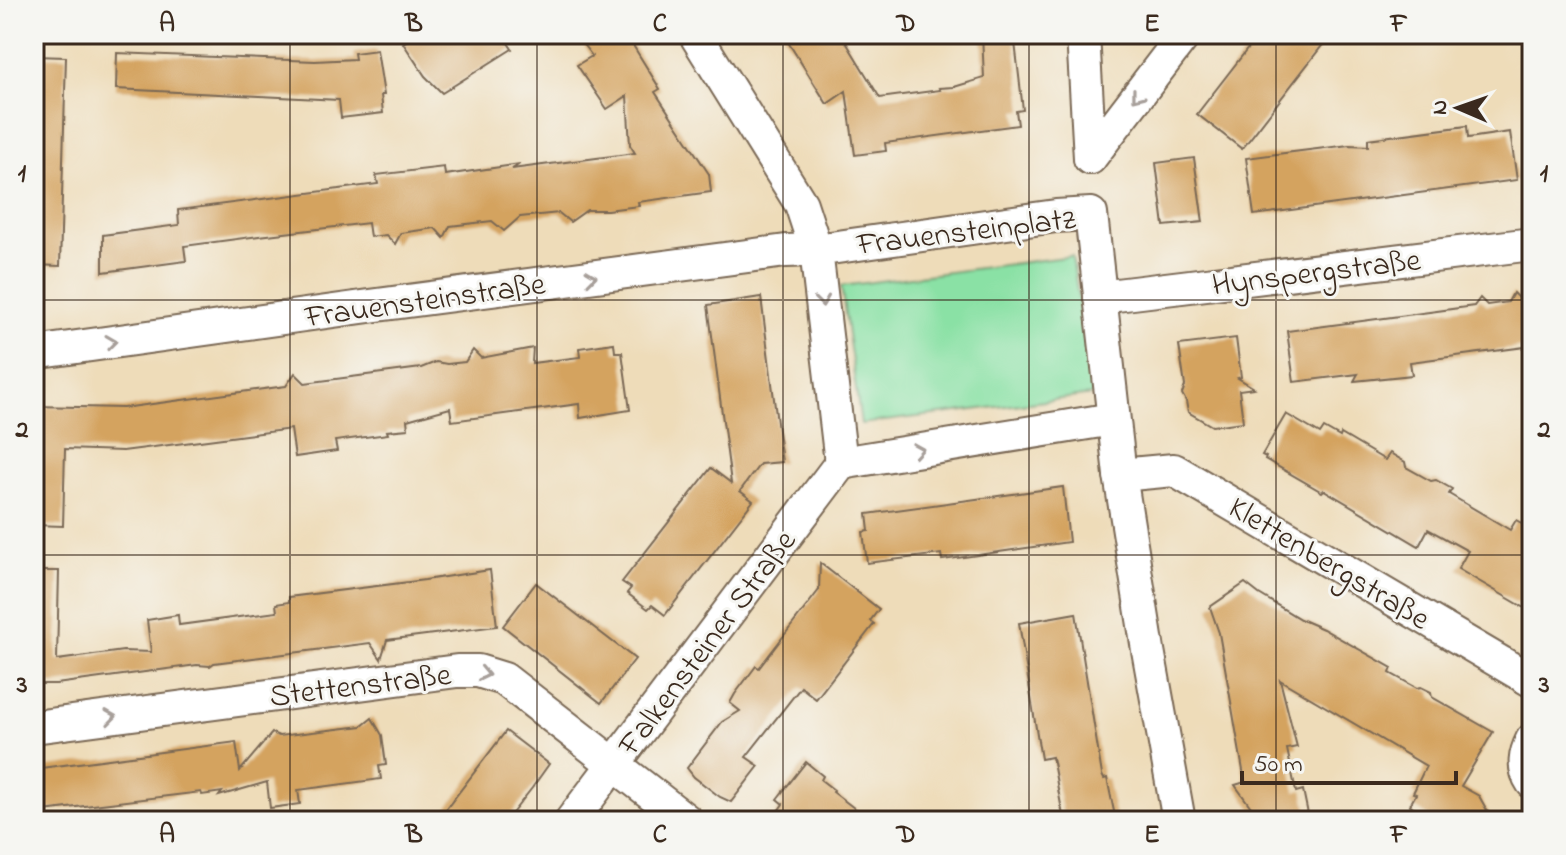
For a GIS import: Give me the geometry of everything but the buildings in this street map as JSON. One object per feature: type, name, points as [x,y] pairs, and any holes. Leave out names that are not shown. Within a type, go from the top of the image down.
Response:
[{"type":"street","points":[[695,34],[801,204],[816,250]]},
{"type":"street","points":[[1083,34],[1090,158],[1185,34]]},
{"type":"street","name":"Frauensteinplatz","points":[[841,463],[816,250],[1056,216],[1091,214],[1120,475],[1179,821]]},
{"type":"street","name":"Hynspergstraße","points":[[1100,297],[1532,244]]},
{"type":"street","name":"Frauensteinstraße","points":[[34,353],[786,251],[816,250]]},
{"type":"street","points":[[841,463],[1113,419]]},
{"type":"street","name":"Falkensteiner Straße","points":[[571,821],[841,463]]},
{"type":"street","name":"Klettenbergstraße","points":[[1120,475],[1174,470],[1532,681]]},
{"type":"street","name":"Stettenstraße","points":[[34,727],[457,671],[478,671],[504,679],[687,821]]},
{"type":"street","points":[[1532,740],[1525,754],[1527,774],[1532,782]]},
{"type":"green space","points":[[1072,256],[1093,395],[861,424],[841,286]]}]
